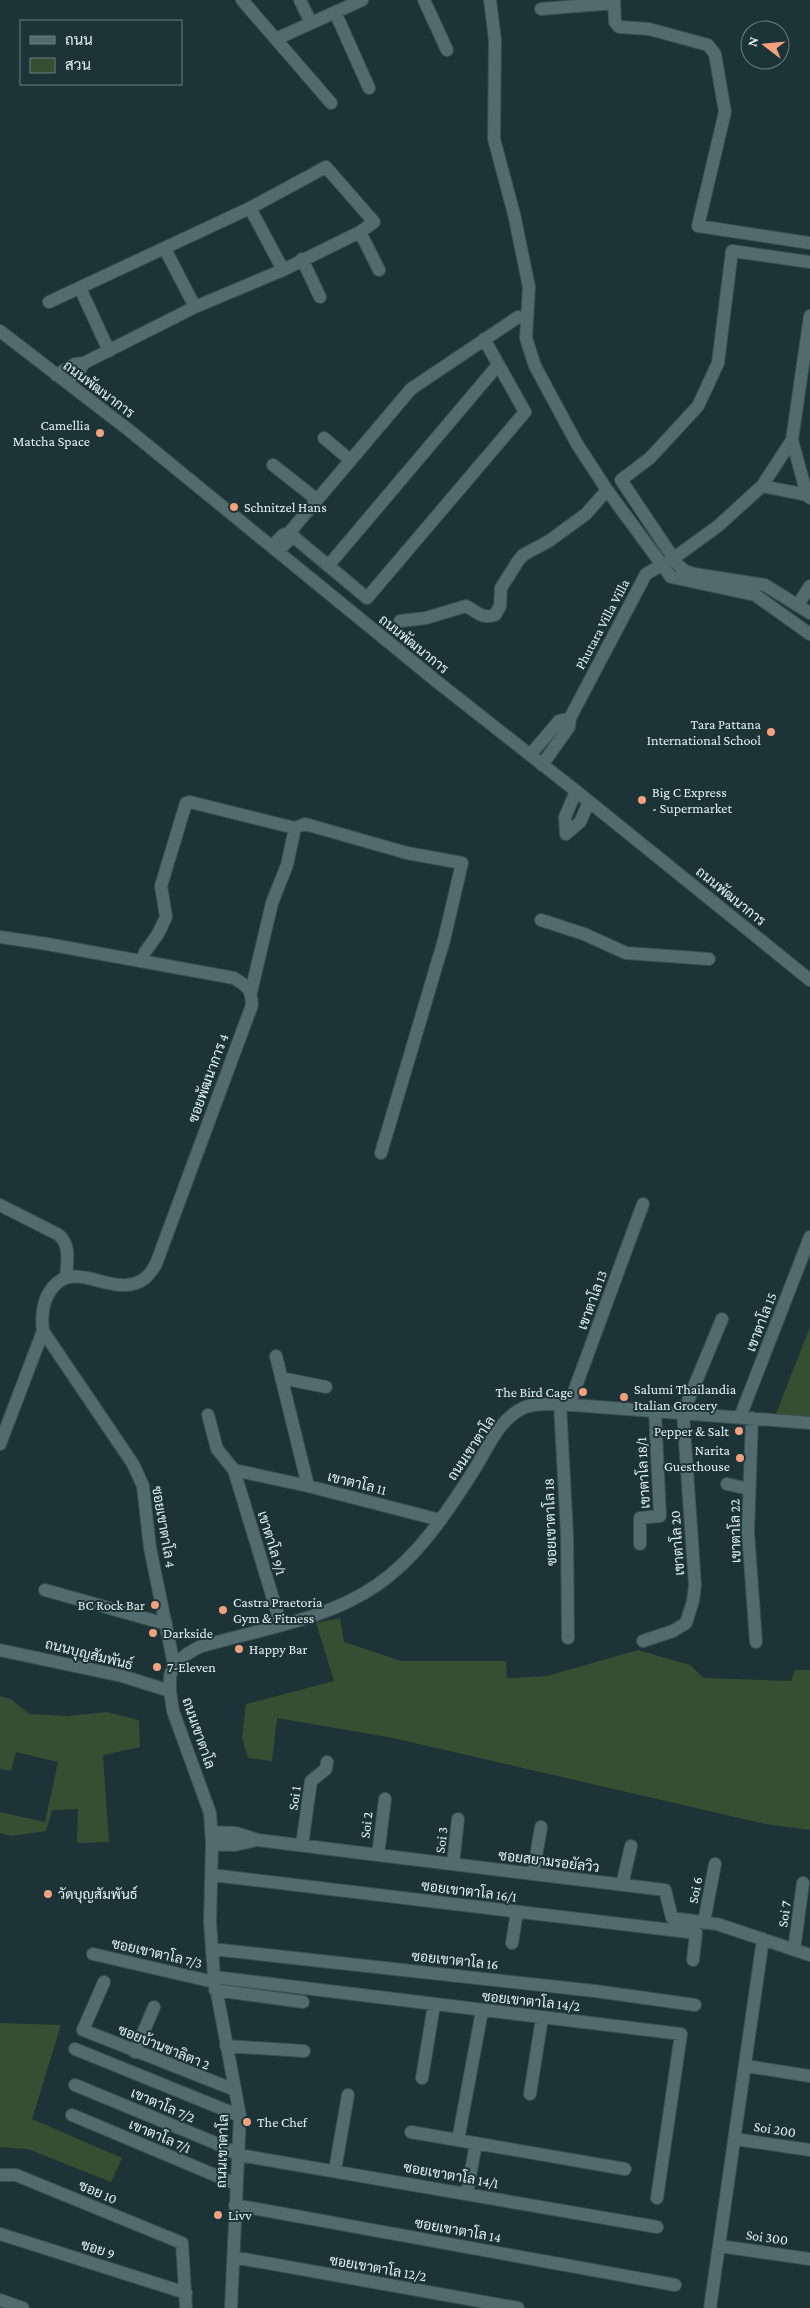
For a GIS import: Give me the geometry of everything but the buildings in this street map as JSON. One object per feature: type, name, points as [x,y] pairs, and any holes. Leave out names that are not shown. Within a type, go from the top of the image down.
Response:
[{"type":"street","points":[[242,0],[331,103]]},
{"type":"street","points":[[300,0],[311,23]]},
{"type":"street","points":[[276,39],[360,0]]},
{"type":"street","points":[[424,0],[447,50]]},
{"type":"street","points":[[490,0],[496,40],[494,139],[514,214],[529,287],[526,338],[535,366],[577,444],[607,490],[671,577],[755,595],[810,634]]},
{"type":"street","points":[[542,9],[614,2],[614,22],[619,26],[649,30],[708,45],[715,54],[726,112],[698,226],[810,243]]},
{"type":"street","points":[[335,12],[369,88]]},
{"type":"street","points":[[49,302],[250,208],[326,167],[374,222],[360,232],[283,270],[195,307],[84,363],[75,364],[61,378]]},
{"type":"street","points":[[250,208],[283,270]]},
{"type":"street","points":[[360,232],[380,270]]},
{"type":"street","points":[[165,248],[195,307]]},
{"type":"street","points":[[810,262],[732,251],[718,363],[698,406],[650,458],[621,480],[684,571],[765,585],[810,613]]},
{"type":"street","points":[[302,259],[320,297]]},
{"type":"street","points":[[80,288],[109,351]]},
{"type":"street","points":[[762,486],[808,496],[792,440],[810,316]]},
{"type":"street","points":[[275,549],[283,535],[289,533],[411,389],[518,317]]},
{"type":"street","name":"ถนนพัฒนาการ","points":[[0,331],[130,431],[435,680],[590,802],[810,980]]},
{"type":"street","points":[[289,533],[367,598],[525,412],[484,339]]},
{"type":"street","points":[[328,566],[498,365]]},
{"type":"street","points":[[324,438],[350,460]]},
{"type":"street","name":"Phutara Villa Villa","points":[[542,764],[569,727],[570,718],[646,574],[674,558],[718,526],[762,486],[792,440]]},
{"type":"street","points":[[273,464],[316,499]]},
{"type":"street","points":[[400,621],[426,618],[466,606],[475,613],[487,618],[495,616],[500,606],[500,588],[523,555],[549,542],[586,514],[607,490]]},
{"type":"street","points":[[798,605],[810,586]]},
{"type":"street","name":"Phutara Villa Villa","points":[[530,755],[559,721],[570,718]]},
{"type":"street","points":[[576,791],[566,817],[566,834],[580,822],[590,802]]},
{"type":"street","points":[[142,961],[145,952],[158,934],[166,917],[161,886],[186,803],[190,802],[295,828],[306,824],[406,853],[462,863],[444,940],[380,1153]]},
{"type":"street","name":"ซอยพัฒนาการ 4","points":[[66,1277],[82,1276],[106,1284],[128,1285],[145,1279],[156,1264],[252,1005],[251,992],[272,903],[287,865],[295,828]]},
{"type":"street","points":[[541,920],[584,934],[626,953],[709,959]]},
{"type":"street","points":[[0,937],[234,978],[246,985],[251,992]]},
{"type":"street","name":"เขาตาโล 13","points":[[564,1405],[643,1204]]},
{"type":"street","points":[[0,1205],[59,1235],[64,1240],[67,1251],[66,1277],[56,1282],[47,1294],[41,1316],[43,1331],[0,1444]]},
{"type":"street","name":"เขาตาโล 15","points":[[746,1418],[810,1237]]},
{"type":"street","points":[[683,1413],[722,1319]]},
{"type":"street","name":"ซอยเขาตาโล 4","points":[[43,1331],[133,1464],[143,1486],[150,1548],[174,1665]]},
{"type":"street","name":"เขาตาโล 11","points":[[276,1356],[308,1486],[440,1520]]},
{"type":"street","points":[[282,1378],[326,1387]]},
{"type":"street","name":"ถนนเขาตาโล","points":[[231,2308],[240,2116],[215,1983],[212,1949],[212,1838],[210,1813],[173,1711],[170,1676],[174,1665],[187,1654],[200,1647],[321,1614],[377,1585],[408,1559],[440,1520],[502,1425],[523,1408],[542,1403],[810,1422]]},
{"type":"street","name":"ซอยเขาตาโล 18","points":[[564,1405],[568,1638]]},
{"type":"street","name":"เขาตาโล 18/1","points":[[640,1544],[640,1518],[660,1516],[655,1412]]},
{"type":"street","name":"เขาตาโล 20","points":[[644,1641],[673,1631],[686,1623],[693,1601],[695,1584],[683,1413]]},
{"type":"street","points":[[208,1415],[217,1449],[234,1470],[308,1486]]},
{"type":"street","name":"เขาตาโล 22","points":[[746,1418],[749,1489],[748,1532],[756,1642]]},
{"type":"street","name":"เขาตาโล 9/1","points":[[234,1470],[281,1625]]},
{"type":"street","points":[[727,1484],[749,1489]]},
{"type":"street","points":[[45,1590],[166,1624]]},
{"type":"street","name":"ถนนบุญสัมพันธ์","points":[[0,1650],[122,1676],[170,1691]]},
{"type":"street","name":"Soi 1","points":[[302,1845],[312,1781],[326,1769],[327,1762]]},
{"type":"street","name":"Soi 2","points":[[378,1855],[385,1799]]},
{"type":"street","name":"Soi 3","points":[[453,1864],[458,1819]]},
{"type":"street","points":[[533,1874],[541,1827]]},
{"type":"street","name":"ซอยสยามรอยัลวิว","points":[[212,1838],[236,1833],[258,1840],[665,1890],[672,1918],[704,1922],[810,1955]]},
{"type":"street","points":[[622,1885],[631,1846]]},
{"type":"street","name":"Soi 6","points":[[704,1922],[715,1864]]},
{"type":"street","name":"ซอยเขาตาโล 16/1","points":[[212,1875],[696,1933],[693,1960]]},
{"type":"street","name":"Soi 7","points":[[794,1950],[803,1883]]},
{"type":"street","points":[[512,1943],[517,1912]]},
{"type":"street","points":[[710,2308],[763,1939]]},
{"type":"street","name":"ซอยเขาตาโล 16","points":[[212,1949],[595,1991],[695,2005]]},
{"type":"street","name":"ซอยเขาตาโล 7/3","points":[[93,1954],[215,1983]]},
{"type":"street","name":"ซอยบ้านชาลิตา 2","points":[[104,1982],[83,2030],[235,2090]]},
{"type":"street","points":[[215,1983],[303,2002]]},
{"type":"street","name":"ซอยเขาตาโล 14/2","points":[[215,1983],[434,2005],[680,2034],[657,2198]]},
{"type":"street","points":[[422,2078],[434,2005]]},
{"type":"street","points":[[135,2052],[154,2007]]},
{"type":"street","points":[[458,2140],[482,2011]]},
{"type":"street","points":[[530,2094],[542,2018]]},
{"type":"street","points":[[226,2046],[304,2051]]},
{"type":"street","points":[[75,2049],[240,2116]]},
{"type":"street","points":[[746,2066],[810,2076]]},
{"type":"street","name":"เขาตาโล 7/2","points":[[75,2085],[213,2142],[239,2155]]},
{"type":"street","points":[[335,2170],[348,2095]]},
{"type":"street","name":"เขาตาโล 7/1","points":[[72,2115],[236,2184]]},
{"type":"street","points":[[410,2132],[625,2169]]},
{"type":"street","name":"Soi 200","points":[[735,2139],[810,2150]]},
{"type":"street","points":[[467,2193],[476,2143]]},
{"type":"street","name":"ซอยเขาตาโล 14/1","points":[[239,2155],[335,2170],[657,2227]]},
{"type":"street","name":"ซอย 10","points":[[0,2175],[16,2174],[182,2243],[186,2293]]},
{"type":"street","name":"ซอยเขาตาโล 14","points":[[235,2205],[675,2285]]},
{"type":"street","name":"ซอย 9","points":[[0,2234],[186,2293]]},
{"type":"street","name":"Soi 300","points":[[720,2246],[810,2259]]},
{"type":"street","name":"ซอยเขาตาโล 12/2","points":[[233,2257],[518,2308]]},
{"type":"street","points":[[186,2293],[186,2308]]},
{"type":"street","points":[[0,2300],[23,2308]]},
{"type":"green space","points":[[810,1327],[810,1419],[775,1416]]},
{"type":"green space","points":[[340,1618],[344,1642],[401,1661],[506,1661],[507,1678],[547,1676],[638,1650],[690,1665],[704,1678],[791,1681],[795,1670],[810,1670],[810,1830],[765,1824],[393,1738],[277,1718],[272,1761],[248,1758],[242,1737],[246,1704],[334,1681],[316,1623]]},
{"type":"green space","points":[[0,1696],[11,1699],[29,1714],[68,1716],[107,1712],[139,1720],[140,1747],[103,1755],[109,1842],[77,1843],[78,1809],[52,1810],[46,1831],[11,1836],[0,1833],[0,1812],[45,1822],[58,1762],[16,1752],[11,1771],[0,1769]]},
{"type":"green space","points":[[0,2023],[61,2025],[32,2119],[122,2158],[111,2182],[28,2149],[0,2147]]},
{"type":"place","name":"Camellia Matcha Space","points":[[100,433]]},
{"type":"place","name":"Schnitzel Hans","points":[[234,507]]},
{"type":"place","name":"Tara Pattana International School","points":[[771,732]]},
{"type":"place","name":"Big C Express - Supermarket","points":[[642,800]]},
{"type":"place","name":"The Bird Cage","points":[[583,1392]]},
{"type":"place","name":"Salumi Thailandia Italian Grocery","points":[[624,1397]]},
{"type":"place","name":"Pepper & Salt","points":[[739,1431]]},
{"type":"place","name":"Narita Guesthouse","points":[[740,1458]]},
{"type":"place","name":"BC Rock Bar","points":[[155,1605]]},
{"type":"place","name":"Castra Praetoria Gym & Fitness","points":[[223,1610]]},
{"type":"place","name":"Darkside","points":[[153,1633]]},
{"type":"place","name":"Happy Bar","points":[[239,1649]]},
{"type":"place","name":"7-Eleven","points":[[157,1667]]},
{"type":"place","name":"วัดบุญสัมพันธ์","points":[[48,1894]]},
{"type":"place","name":"The Chef","points":[[247,2122]]},
{"type":"place","name":"Livv","points":[[218,2215]]}]
